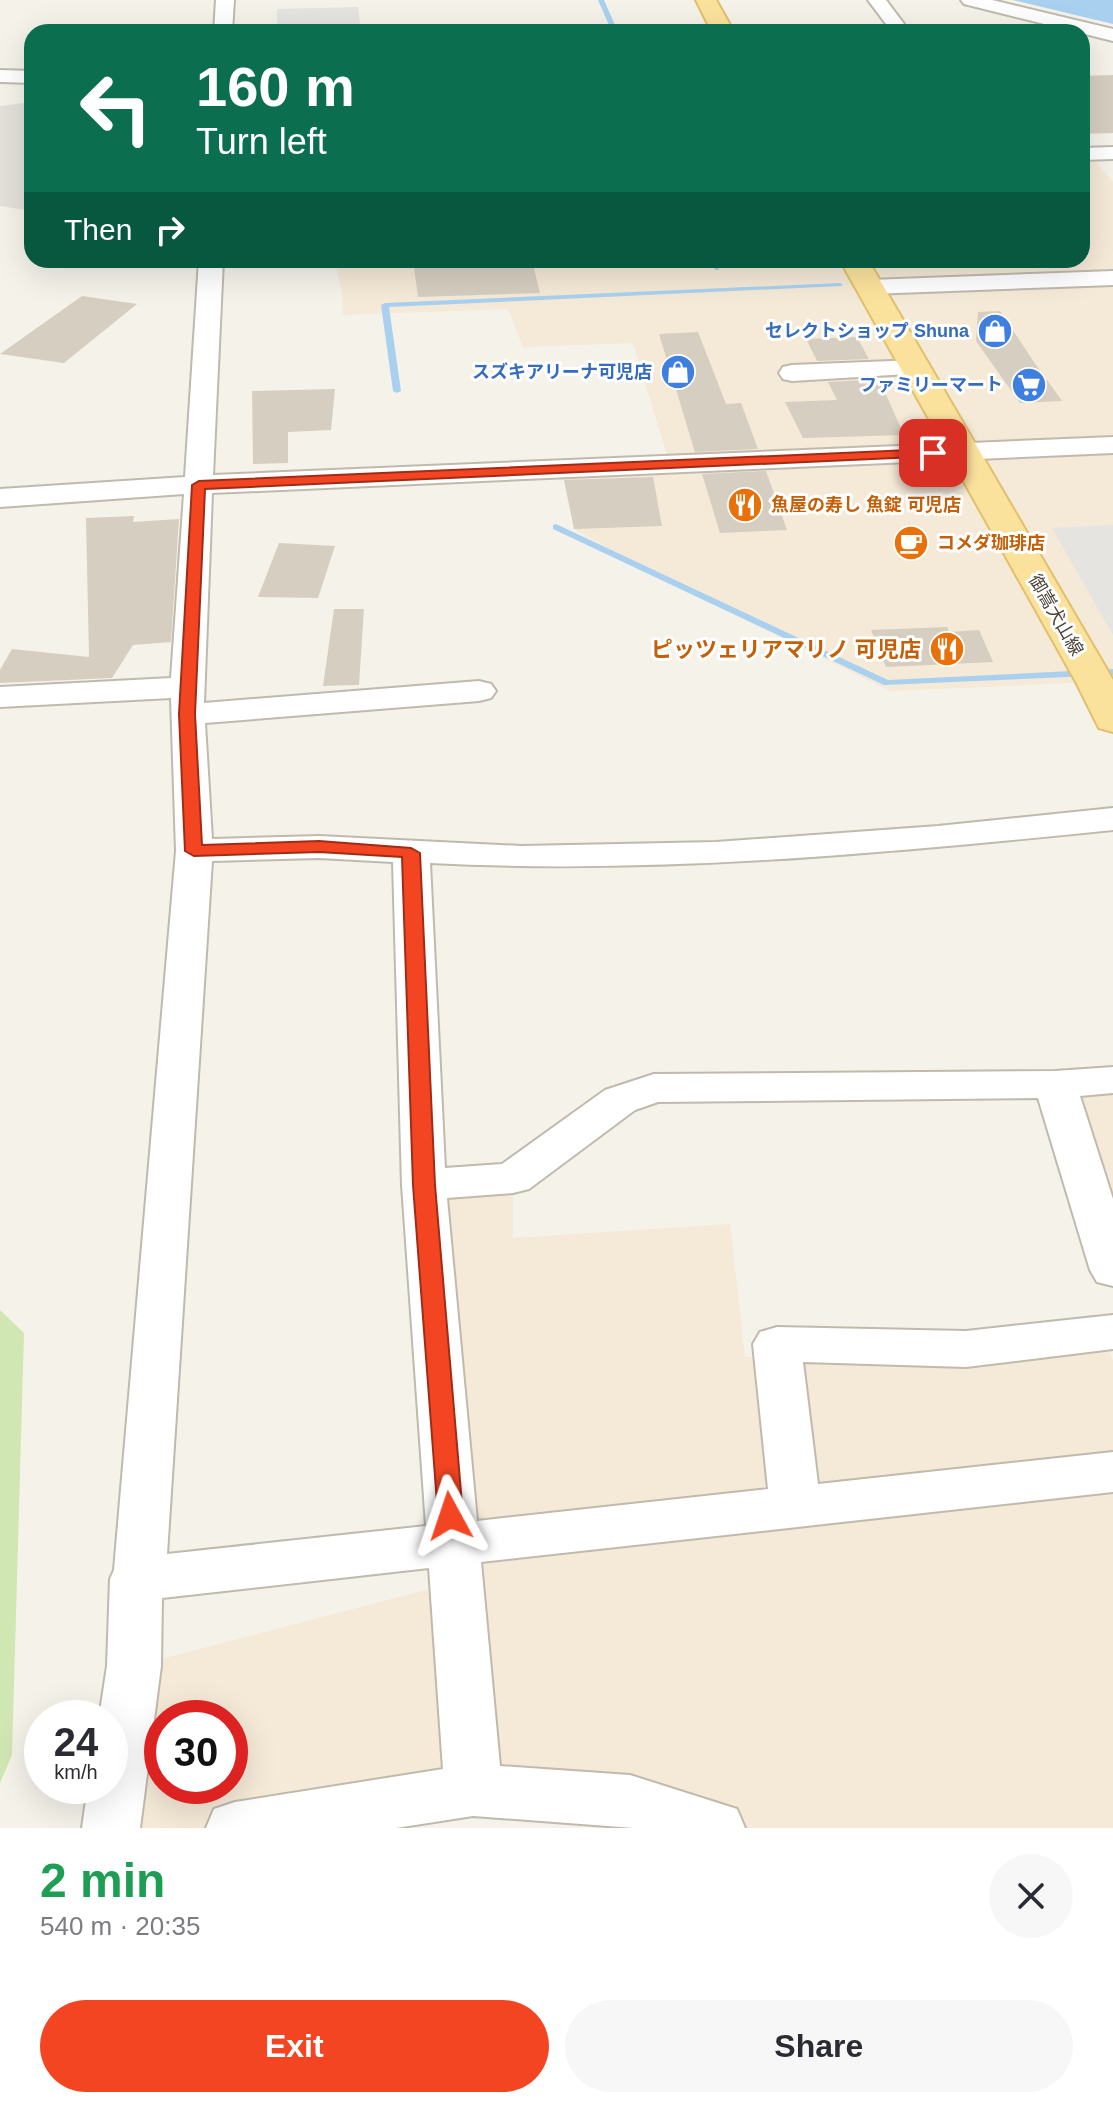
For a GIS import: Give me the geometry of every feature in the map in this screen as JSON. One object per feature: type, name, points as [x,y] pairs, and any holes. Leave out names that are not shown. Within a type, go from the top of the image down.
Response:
[{"type":"main road","points":[[706,0],[719,24]]},
{"type":"main road","name":"御嵩犬山線","points":[[862,274],[1090,674],[1113,720]]},
{"type":"street","points":[[224,24],[225,0]]},
{"type":"street","points":[[877,0],[895,24]]},
{"type":"street","points":[[970,0],[1068,24]]},
{"type":"street","points":[[1090,29],[1113,35]]},
{"type":"street","points":[[0,76],[24,77]]},
{"type":"street","points":[[1090,154],[1113,153]]},
{"type":"street","points":[[111,1828],[134,1666],[136,1579],[140,1570],[194,851],[187,700],[211,268]]},
{"type":"street","points":[[862,274],[1113,278]]},
{"type":"street","points":[[792,373],[916,368]]},
{"type":"street","points":[[0,498],[199,485],[1113,445]]},
{"type":"street","points":[[0,697],[187,700],[479,691]]},
{"type":"street","points":[[194,851],[319,847],[521,857],[716,853],[938,837],[1113,819]]},
{"type":"street","points":[[411,853],[424,1185],[473,1790]]},
{"type":"street","points":[[424,1185],[513,1178],[620,1100],[654,1088],[1055,1084],[1113,1080]]},
{"type":"street","points":[[1055,1084],[1113,1270]]},
{"type":"street","points":[[795,1505],[777,1344],[966,1349],[1113,1332]]},
{"type":"street","points":[[136,1579],[453,1547],[795,1505],[1113,1472]]},
{"type":"street","points":[[235,1828],[473,1790],[630,1801],[716,1828]]},
{"type":"shaded area","points":[[358,7],[360,24],[277,24],[277,9]]},
{"type":"shaded area","points":[[24,103],[24,210],[0,206],[0,106]]},
{"type":"shaded area","points":[[1090,155],[1113,182],[1113,716],[1095,682],[890,691],[660,578],[574,529],[562,467],[669,462],[633,343],[523,347],[508,309],[343,315],[336,268],[1090,268]]},
{"type":"shaded area","points":[[1113,525],[1113,635],[1052,528]]},
{"type":"shaded area","points":[[1113,1088],[1113,1211],[1077,1092]]},
{"type":"shaded area","points":[[513,1178],[513,1238],[730,1224],[745,1357],[1007,1361],[1108,1349],[1113,1361],[1113,1828],[716,1828],[630,1801],[235,1828],[111,1828],[114,1804],[128,1804],[128,1708],[134,1666],[457,1582],[424,1185]]},
{"type":"green space","points":[[0,1310],[24,1333],[12,1755],[0,1783]]},
{"type":"water","points":[[1013,0],[1113,0],[1113,24]]},
{"type":"building","points":[[1113,75],[1113,133],[1090,134],[1090,76]]},
{"type":"building","points":[[414,268],[534,268],[540,293],[418,297]]},
{"type":"building","points":[[82,296],[137,304],[64,363],[0,354]]},
{"type":"building","points":[[1000,311],[1062,401],[1020,403],[976,341],[978,312]]},
{"type":"building","points":[[698,332],[726,404],[741,403],[758,449],[695,452],[659,334]]},
{"type":"building","points":[[857,337],[869,359],[817,361],[806,339]]},
{"type":"building","points":[[879,379],[904,435],[803,438],[785,402],[837,400],[828,382]]},
{"type":"building","points":[[335,389],[331,430],[288,432],[288,463],[253,464],[252,391]]},
{"type":"building","name":"魚屋の寿し 魚錠 可児店","points":[[766,471],[787,530],[720,533],[702,474]]},
{"type":"building","points":[[653,477],[662,526],[574,529],[564,480]]},
{"type":"building","points":[[134,516],[133,522],[179,519],[171,642],[133,645],[112,678],[0,683],[0,670],[12,649],[89,657],[86,518]]},
{"type":"building","points":[[279,543],[335,546],[318,598],[258,597]]},
{"type":"building","points":[[334,609],[364,609],[359,685],[323,686]]},
{"type":"building","name":"ピッツェリアマリノ 可児店","points":[[947,627],[949,632],[979,630],[993,662],[886,667],[871,630]]},
{"type":"waterway","points":[[601,0],[612,24]]},
{"type":"waterway","points":[[397,391],[385,305],[840,285]]},
{"type":"waterway","points":[[556,527],[887,683],[1113,672]]},
{"type":"place","name":"セレクトショップ Shuna","points":[[995,331]]},
{"type":"place","name":"スズキアリーナ可児店","points":[[678,372]]},
{"type":"place","name":"ファミリーマート","points":[[1029,385]]},
{"type":"place","name":"魚屋の寿し 魚錠 可児店","points":[[745,505]]},
{"type":"place","name":"コメダ珈琲店","points":[[911,543]]},
{"type":"place","name":"ピッツェリアマリノ 可児店","points":[[947,649]]},
{"type":"route","points":[[450,1516],[424,1185],[411,853],[319,847],[194,851],[187,687],[199,485],[669,462],[933,453]]}]
